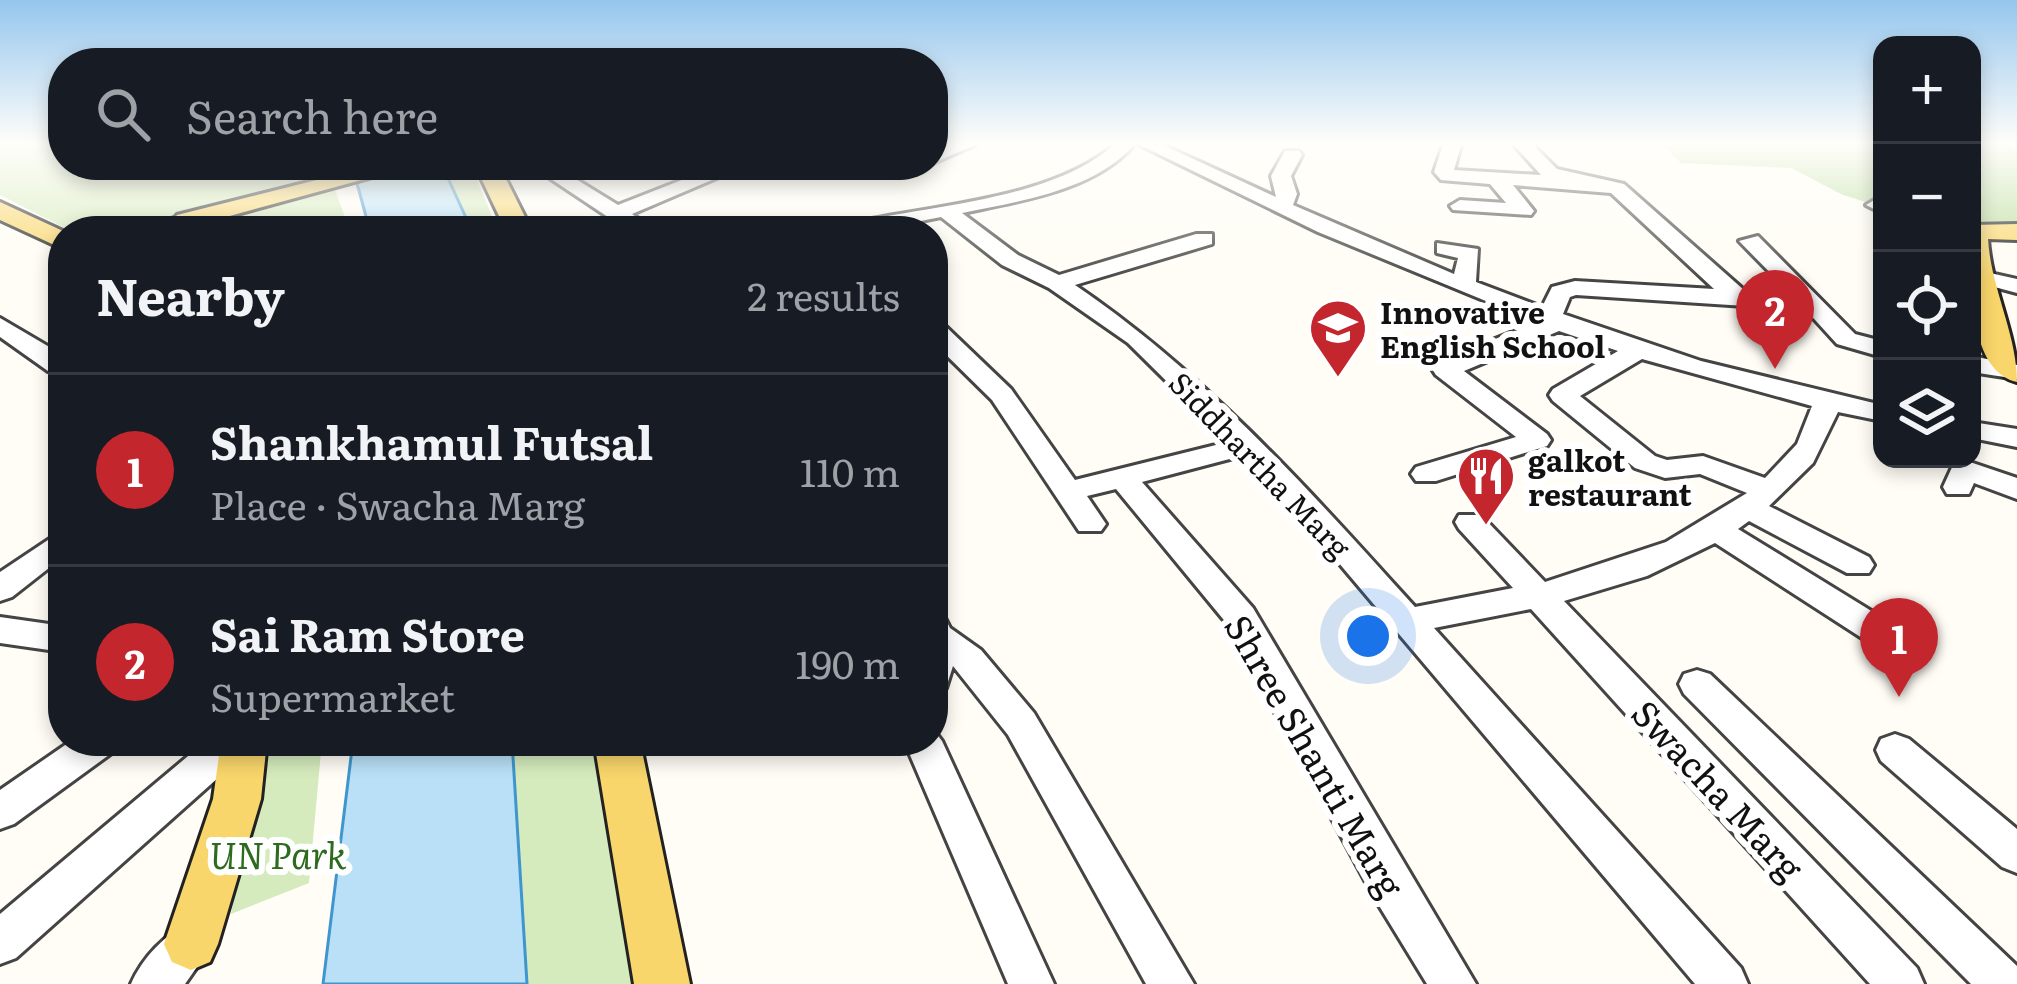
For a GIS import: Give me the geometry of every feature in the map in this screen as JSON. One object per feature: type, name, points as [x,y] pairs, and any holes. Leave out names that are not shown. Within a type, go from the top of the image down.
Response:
[{"type":"main road","points":[[202,216],[301,191]]},
{"type":"main road","points":[[5,218],[48,236]]},
{"type":"main road","points":[[1981,230],[2017,232]]},
{"type":"main road","points":[[1981,292],[2003,355],[2016,372]]},
{"type":"main road","points":[[191,944],[237,799],[242,756]]},
{"type":"main road","points":[[620,756],[662,984]]},
{"type":"street","points":[[584,191],[625,216]]},
{"type":"street","points":[[620,212],[672,191]]},
{"type":"street","points":[[916,216],[1032,191]]},
{"type":"street","points":[[1249,191],[1339,237],[1638,350],[1873,411]]},
{"type":"street","points":[[1282,206],[1286,191]]},
{"type":"street","points":[[1460,206],[1524,211],[1507,191]]},
{"type":"street","points":[[1621,191],[1736,297]]},
{"type":"street","name":"Siddhartha Marg","points":[[945,210],[1010,260],[1057,283],[1137,338],[1248,446],[1725,984]]},
{"type":"street","points":[[1057,283],[1204,239]]},
{"type":"street","points":[[1750,242],[1846,339],[1873,346]]},
{"type":"street","points":[[1445,248],[1470,254],[1464,283]]},
{"type":"street","points":[[1981,277],[2017,286]]},
{"type":"street","points":[[1556,319],[1560,292],[1575,289],[1813,303]]},
{"type":"street","points":[[1426,474],[1537,440],[1445,369],[1556,319]]},
{"type":"street","points":[[0,325],[48,360]]},
{"type":"street","points":[[948,342],[1002,394],[1090,524]]},
{"type":"street","points":[[1638,350],[1562,395],[1646,462],[1665,469],[1703,465],[1858,565]]},
{"type":"street","points":[[1981,366],[2016,372]]},
{"type":"street","points":[[1406,621],[1630,574],[1719,531],[1813,450],[1826,402]]},
{"type":"street","points":[[1981,432],[2017,438]]},
{"type":"street","points":[[1069,491],[1248,446]]},
{"type":"street","points":[[1958,487],[1964,469],[2017,488]]},
{"type":"street","name":"Shree Shanti Marg","points":[[1122,478],[1241,617],[1390,885],[1454,984]]},
{"type":"street","name":"Swacha Marg","points":[[1470,522],[1901,984]]},
{"type":"street","points":[[1719,531],[1874,629]]},
{"type":"street","points":[[0,589],[48,552]]},
{"type":"street","points":[[0,630],[48,638]]},
{"type":"street","points":[[948,642],[968,658],[1022,724],[1171,984]]},
{"type":"street","points":[[1697,684],[2002,984]]},
{"type":"street","points":[[1895,750],[2017,854]]},
{"type":"street","points":[[0,812],[79,756]]},
{"type":"street","points":[[0,943],[88,870],[147,808],[215,756]]},
{"type":"street","points":[[930,756],[1031,984]]},
{"type":"street","points":[[154,984],[191,944]]},
{"type":"green space","points":[[0,191],[292,191],[192,216],[48,219]]},
{"type":"green space","points":[[335,191],[345,216],[221,216]]},
{"type":"green space","points":[[454,191],[482,191],[492,216],[465,216]]},
{"type":"green space","points":[[1835,191],[1873,191],[1873,204],[1843,195]]},
{"type":"green space","points":[[1981,191],[2017,191],[2017,228],[1981,227]]},
{"type":"green space","name":"UN Park","points":[[259,756],[321,756],[309,883],[231,914]]},
{"type":"green space","points":[[513,756],[594,756],[640,984],[527,984]]},
{"type":"water","points":[[359,191],[454,191],[465,216],[366,216]]},
{"type":"water","points":[[351,756],[513,756],[527,984],[323,984]]},
{"type":"place","name":"Sai Ram Store","points":[[1775,369]]},
{"type":"place","name":"Innovative English School","points":[[1338,379]]},
{"type":"place","name":"galkot restaurant","points":[[1486,527]]},
{"type":"place","name":"Shankhamul Futsal","points":[[1899,697]]}]
